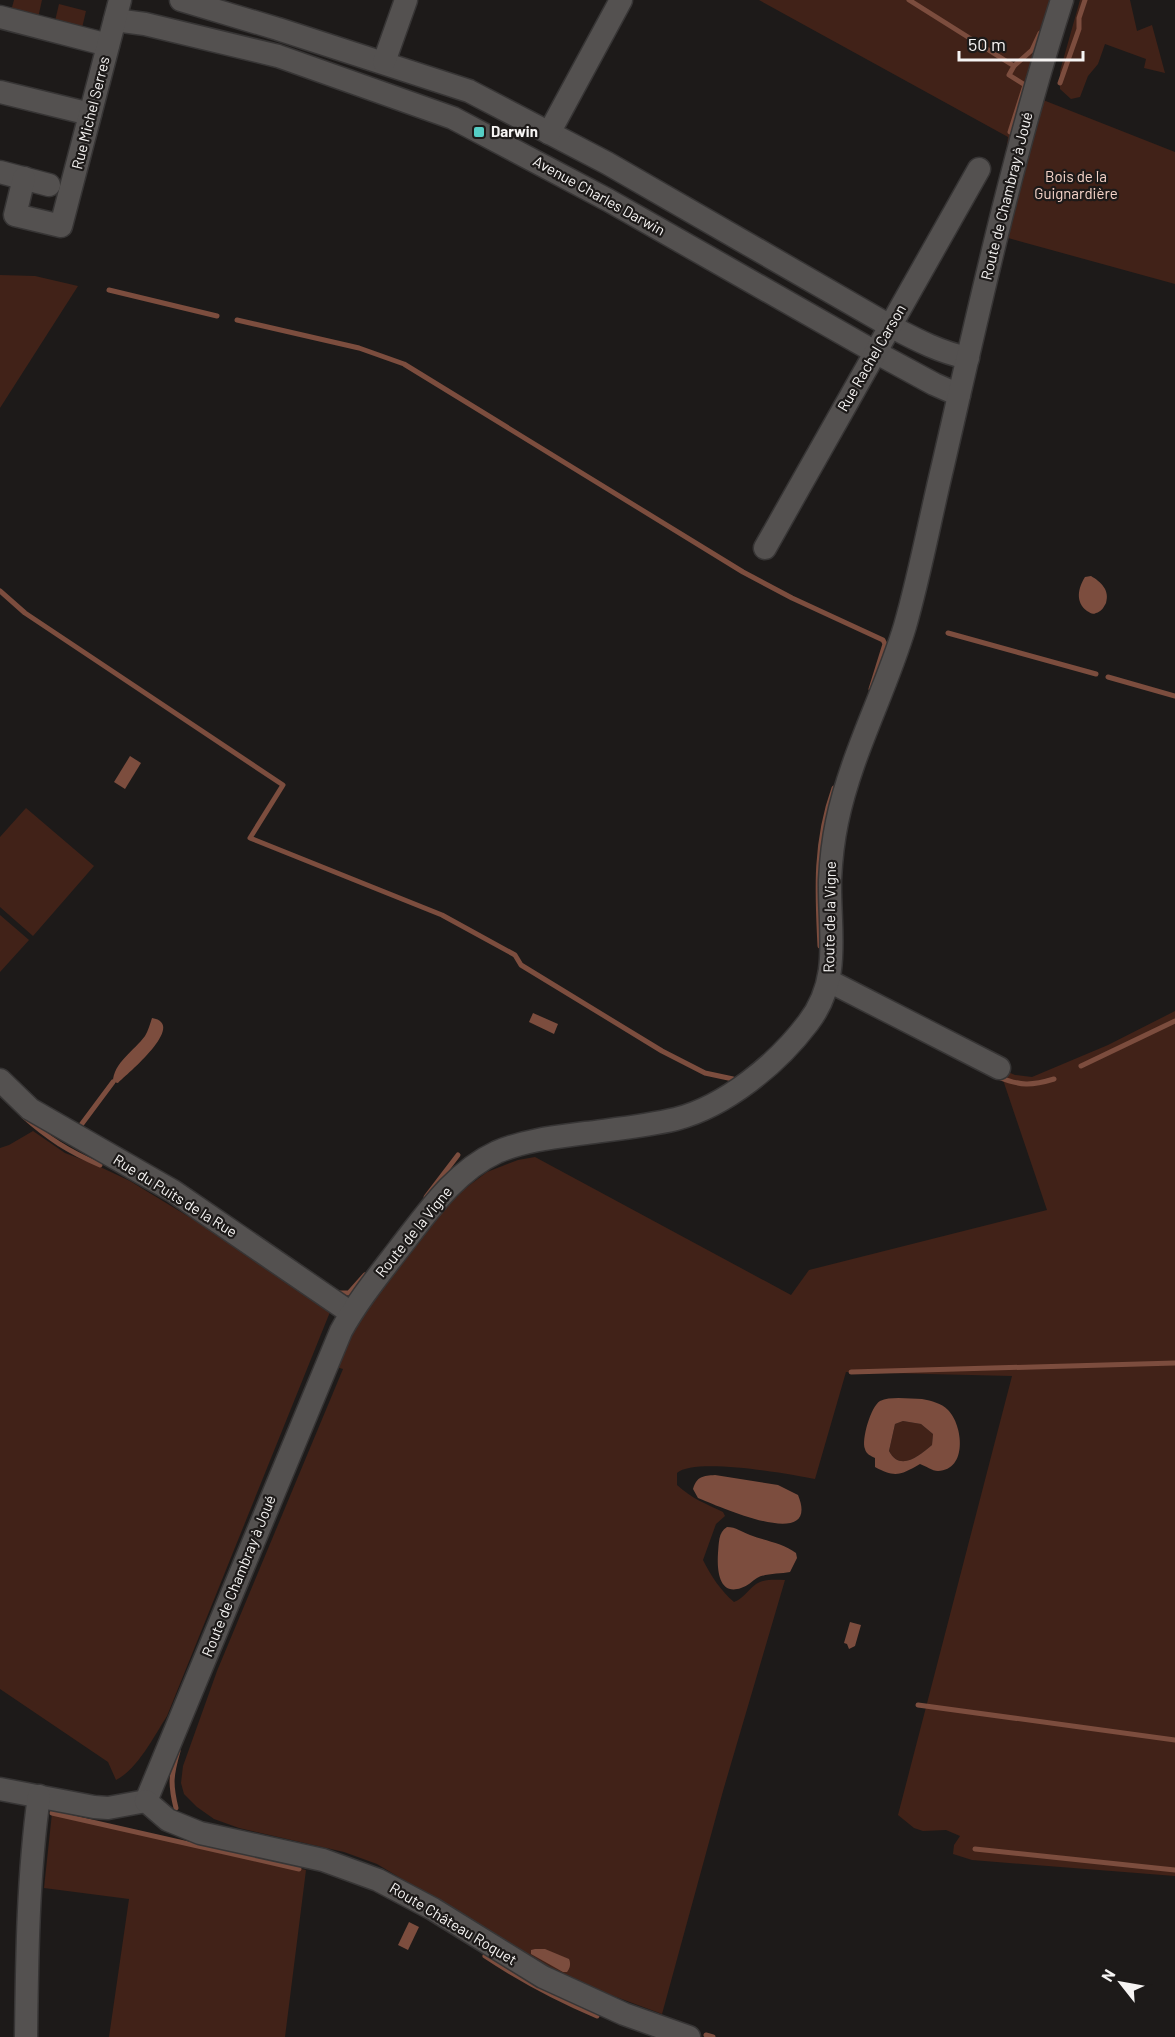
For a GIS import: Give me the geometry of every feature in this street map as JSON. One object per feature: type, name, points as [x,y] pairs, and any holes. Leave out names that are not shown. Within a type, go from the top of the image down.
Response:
[{"type":"street","name":"Avenue Charles Darwin","points":[[182,0],[384,62],[469,91],[607,163],[890,326],[927,345],[949,354],[968,358]]},
{"type":"street","points":[[384,62],[406,0]]},
{"type":"street","points":[[549,133],[621,0]]},
{"type":"street","name":"Route de Chambray à Joué","points":[[959,395],[1011,174],[1062,0]]},
{"type":"street","name":"Avenue Charles Darwin","points":[[117,10],[145,24],[278,56],[453,118],[618,205],[875,352],[959,395]]},
{"type":"street","name":"Rue Michel Serres","points":[[24,178],[15,215],[61,226],[117,10]]},
{"type":"street","points":[[0,17],[108,45]]},
{"type":"street","points":[[0,92],[90,114]]},
{"type":"street","name":"Rue Rachel Carson","points":[[765,548],[979,169]]},
{"type":"street","points":[[0,172],[49,185]]},
{"type":"street","name":"Route de la Vigne","points":[[332,1351],[351,1313],[433,1206],[461,1176],[478,1163],[514,1146],[544,1138],[654,1124],[705,1110],[747,1082],[790,1043],[817,1010],[825,996],[829,981],[832,939],[830,874],[837,821],[859,750],[904,628],[959,395]]},
{"type":"street","points":[[829,981],[999,1068]]},
{"type":"street","name":"Rue du Puits de la Rue","points":[[0,1080],[30,1109],[173,1191],[351,1313]]},
{"type":"street","name":"Route de Chambray à Joué","points":[[146,1802],[332,1351]]},
{"type":"street","points":[[0,1789],[94,1807],[108,1808],[146,1802]]},
{"type":"street","points":[[26,2037],[28,1940],[34,1830],[39,1796]]},
{"type":"street","name":"Route Château Roquet","points":[[146,1802],[168,1820],[191,1830],[323,1860],[378,1880],[433,1909],[543,1977],[607,2007],[689,2037]]},
{"type":"green space","points":[[14,0],[42,0],[38,18],[11,11]]},
{"type":"green space","name":"Bois de la Guignardière","points":[[759,0],[1062,0],[1033,96],[1175,152],[1175,284],[997,235],[1008,137]]},
{"type":"green space","points":[[1080,0],[1130,0],[1137,31],[1152,25],[1165,73],[1144,68],[1146,59],[1105,44],[1098,64],[1088,76],[1080,97],[1071,99],[1060,89],[1060,71]]},
{"type":"green space","points":[[59,4],[86,11],[82,28],[55,21]]},
{"type":"green space","points":[[0,275],[35,276],[78,286],[0,408]]},
{"type":"green space","points":[[26,808],[94,866],[33,936],[0,907],[0,837]]},
{"type":"green space","points":[[0,915],[29,940],[0,972]]},
{"type":"green space","points":[[1175,1011],[1175,1876],[972,1860],[953,1854],[954,1845],[960,1836],[946,1830],[923,1831],[914,1828],[898,1815],[1012,1376],[846,1372],[815,1479],[743,1468],[703,1466],[687,1468],[677,1473],[677,1485],[682,1490],[723,1512],[725,1516],[716,1524],[703,1560],[709,1572],[729,1598],[734,1602],[738,1600],[760,1582],[785,1580],[723,1791],[662,2014],[589,1987],[548,1967],[377,1864],[344,1852],[239,1828],[214,1819],[184,1794],[181,1783],[183,1766],[217,1671],[343,1369],[336,1367],[356,1323],[439,1215],[463,1190],[487,1172],[518,1160],[535,1157],[791,1295],[809,1270],[1047,1210],[999,1068],[1015,1075],[1032,1077],[1108,1045]]},
{"type":"green space","points":[[33,1131],[65,1153],[130,1181],[222,1237],[330,1312],[167,1716],[138,1760],[116,1780],[108,1762],[0,1689],[0,1148]]},
{"type":"green space","points":[[903,1421],[921,1424],[933,1434],[932,1445],[916,1457],[904,1461],[893,1457],[889,1451],[895,1424]]},
{"type":"green space","points":[[52,1813],[306,1870],[285,2037],[109,2037],[129,1899],[44,1888]]},
{"type":"shaded area","points":[[1091,576],[1101,584],[1107,594],[1103,608],[1093,614],[1083,607],[1079,599],[1085,577]]},
{"type":"shaded area","points":[[130,756],[141,763],[125,789],[114,782]]},
{"type":"shaded area","points":[[533,1013],[558,1024],[554,1034],[529,1022]]},
{"type":"shaded area","points":[[152,1018],[161,1022],[163,1029],[159,1039],[132,1070],[118,1083],[113,1082],[114,1075],[125,1057],[145,1036]]},
{"type":"shaded area","points":[[884,1399],[922,1399],[939,1404],[953,1417],[960,1446],[954,1463],[948,1469],[938,1471],[920,1464],[898,1474],[888,1473],[875,1467],[875,1458],[866,1452],[864,1445],[873,1409]],"holes":[[[903,1421],[921,1424],[933,1434],[932,1445],[910,1460],[904,1461],[893,1457],[889,1451],[895,1424]]]},
{"type":"shaded area","points":[[715,1475],[778,1485],[798,1495],[801,1512],[795,1521],[782,1524],[744,1516],[698,1498],[693,1489],[696,1481],[704,1476]]},
{"type":"shaded area","points":[[727,1527],[780,1544],[796,1553],[797,1558],[790,1572],[761,1576],[741,1588],[728,1588],[720,1579],[718,1559],[720,1535]]},
{"type":"shaded area","points":[[850,1622],[861,1625],[855,1646],[849,1649],[844,1643]]},
{"type":"shaded area","points":[[409,1922],[419,1927],[408,1950],[398,1945]]},
{"type":"shaded area","points":[[545,1949],[569,1959],[567,1972],[531,1954],[531,1950]]},
{"type":"waterway","points":[[909,0],[1014,66],[1009,75],[1025,85],[1010,132]]},
{"type":"waterway","points":[[1060,83],[1079,29],[1079,18],[1085,0]]},
{"type":"waterway","points":[[1014,66],[1032,50],[1040,33]]},
{"type":"waterway","points":[[109,290],[217,316]]},
{"type":"waterway","points":[[237,320],[359,348],[404,364],[743,572],[792,598],[883,640],[885,644],[871,689]]},
{"type":"waterway","points":[[0,591],[25,613],[283,785],[250,838],[442,915],[515,955],[521,965],[662,1051],[705,1073],[733,1079]]},
{"type":"waterway","points":[[948,633],[1096,674]]},
{"type":"waterway","points":[[1108,677],[1175,696]]},
{"type":"waterway","points":[[820,946],[818,905],[820,847],[834,788]]},
{"type":"waterway","points":[[1081,1066],[1175,1021]]},
{"type":"waterway","points":[[998,1077],[1026,1084],[1054,1079]]},
{"type":"waterway","points":[[78,1129],[113,1082]]},
{"type":"waterway","points":[[23,1116],[59,1144],[100,1165]]},
{"type":"waterway","points":[[426,1197],[458,1155]]},
{"type":"waterway","points":[[338,1293],[349,1293],[365,1275]]},
{"type":"waterway","points":[[851,1372],[1175,1363]]},
{"type":"waterway","points":[[918,1705],[1175,1740]]},
{"type":"waterway","points":[[176,1808],[172,1780],[178,1751]]},
{"type":"waterway","points":[[52,1813],[299,1869]]},
{"type":"waterway","points":[[975,1849],[1175,1870]]},
{"type":"waterway","points":[[485,1956],[540,1989],[597,2016]]},
{"type":"waterway","points":[[706,2035],[713,2037]]},
{"type":"place","name":"Darwin","points":[[479,132]]}]
